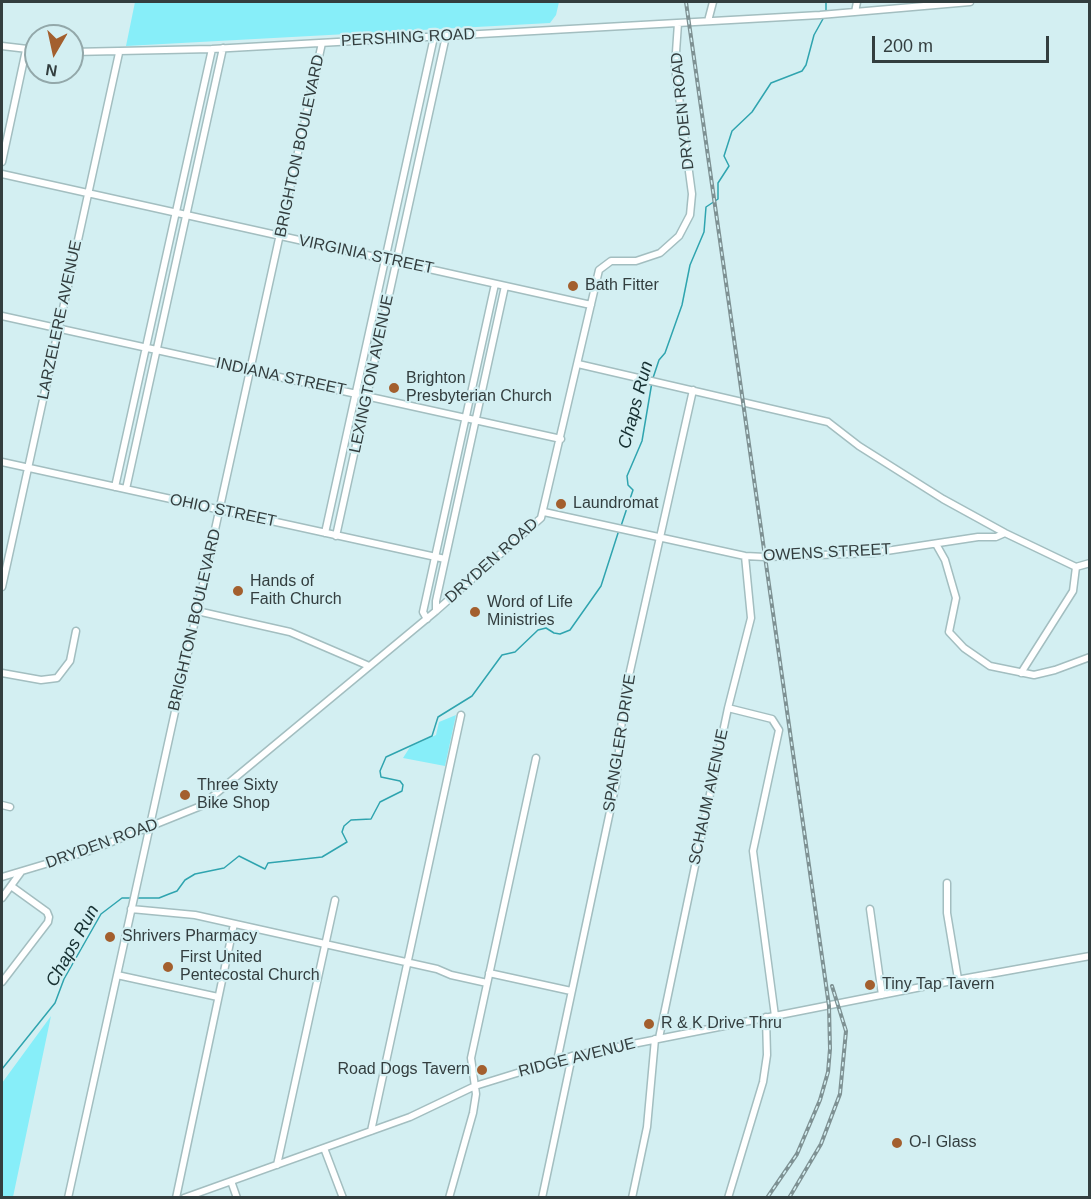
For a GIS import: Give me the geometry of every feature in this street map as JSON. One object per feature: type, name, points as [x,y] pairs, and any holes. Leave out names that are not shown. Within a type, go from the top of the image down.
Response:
[{"type":"street","points":[[708,21],[713,2]]},
{"type":"street","points":[[855,12],[857,2]]},
{"type":"street","name":"PERSHING ROAD","points":[[84,52],[212,49],[434,37],[820,15],[970,2]]},
{"type":"street","name":"DRYDEN ROAD","points":[[2,877],[149,828],[201,806],[427,619],[535,526],[544,512],[591,305],[603,266],[611,261],[636,261],[660,254],[679,236],[690,215],[692,194],[675,67],[678,23]]},
{"type":"street","name":"LEXINGTON AVENUE","points":[[336,536],[446,36]]},
{"type":"street","name":"LEXINGTON AVENUE","points":[[325,533],[434,37]]},
{"type":"street","name":"BRIGHTON BOULEVARD","points":[[68,1197],[322,43]]},
{"type":"street","points":[[2,46],[24,50]]},
{"type":"street","points":[[126,489],[223,48]]},
{"type":"street","points":[[115,487],[212,49]]},
{"type":"street","name":"LARZELERE AVENUE","points":[[2,587],[119,53]]},
{"type":"street","points":[[2,162],[24,59]]},
{"type":"street","name":"VIRGINIA STREET","points":[[2,174],[591,305]]},
{"type":"street","points":[[427,619],[423,612],[434,557],[495,284]]},
{"type":"street","points":[[436,611],[445,559],[505,286]]},
{"type":"street","name":"INDIANA STREET","points":[[2,316],[561,439]]},
{"type":"street","points":[[578,364],[828,422],[869,452],[943,499],[1005,533],[1076,567],[1089,563]]},
{"type":"street","name":"SPANGLER DRIVE","points":[[557,1061],[616,783],[624,698],[693,390]]},
{"type":"street","name":"OHIO STREET","points":[[2,462],[445,559]]},
{"type":"street","name":"OWENS STREET","points":[[544,512],[745,556],[786,558],[857,554],[978,537],[996,537],[1005,533]]},
{"type":"street","points":[[936,544],[945,560],[956,598],[948,629],[955,641],[982,661],[999,669],[1041,675],[1089,657]]},
{"type":"street","name":"SCHAUM AVENUE","points":[[632,1197],[647,1127],[657,1038],[728,708],[751,618],[745,556]]},
{"type":"street","points":[[1021,673],[1073,591],[1076,567]]},
{"type":"street","points":[[197,611],[290,632],[369,666]]},
{"type":"street","points":[[2,673],[41,680],[57,678],[67,668],[76,631]]},
{"type":"street","points":[[728,708],[771,719],[778,730],[753,851],[775,1016]]},
{"type":"street","points":[[370,1131],[461,715]]},
{"type":"street","points":[[449,1197],[468,1135],[475,1086],[471,1058],[536,758]]},
{"type":"street","points":[[2,805],[10,807]]},
{"type":"street","points":[[2,898],[21,872]]},
{"type":"street","points":[[947,883],[947,913],[958,979]]},
{"type":"street","points":[[2,982],[48,922],[49,917],[48,912],[11,886]]},
{"type":"street","points":[[277,1165],[335,900]]},
{"type":"street","points":[[132,906],[234,924],[487,983]]},
{"type":"street","points":[[870,909],[882,995]]},
{"type":"street","points":[[176,1197],[234,924]]},
{"type":"street","name":"RIDGE AVENUE","points":[[184,1197],[422,1112],[475,1086],[572,1056],[958,979],[1089,956]]},
{"type":"street","points":[[489,973],[571,991]]},
{"type":"street","points":[[117,975],[218,997]]},
{"type":"street","points":[[728,1197],[763,1082],[767,1055],[766,1017]]},
{"type":"street","points":[[542,1197],[572,1056]]},
{"type":"street","points":[[324,1148],[343,1197]]},
{"type":"street","points":[[231,1181],[237,1197]]},
{"type":"shaded area","points":[[135,2],[559,2],[556,15],[550,23],[126,46]]},
{"type":"shaded area","points":[[456,715],[445,766],[403,758],[410,747],[436,735],[439,722]]},
{"type":"shaded area","points":[[51,1016],[13,1197],[2,1197],[2,1083]]},
{"type":"waterway","name":"Chaps Run","points":[[826,2],[826,12]]},
{"type":"waterway","name":"Chaps Run","points":[[653,378],[659,360],[665,353],[682,305],[690,265],[704,232],[706,207],[718,199],[718,183],[729,166],[724,156],[732,131],[752,112],[771,83],[802,71],[806,65],[814,35],[824,17]]},
{"type":"waterway","name":"Chaps Run","points":[[621,526],[633,490],[628,485],[627,476],[642,441],[652,382]]},
{"type":"waterway","name":"Chaps Run","points":[[136,898],[159,898],[177,891],[185,880],[195,874],[224,868],[239,856],[265,869],[268,863],[322,857],[347,842],[342,832],[344,826],[351,820],[371,819],[380,802],[402,791],[403,785],[400,781],[381,777],[380,771],[386,757],[432,736],[438,717],[472,696],[502,655],[515,652],[538,630],[546,628],[560,634],[570,630],[601,586],[619,530]]},
{"type":"waterway","name":"Chaps Run","points":[[2,1069],[55,1003],[64,979],[101,914],[122,898],[131,898]]},
{"type":"railway","points":[[686,2],[829,1006],[828,1072],[820,1100],[797,1154],[767,1198]]},
{"type":"railway","points":[[789,1198],[821,1144],[840,1094],[846,1031],[832,986]]},
{"type":"place","name":"Bath Fitter","points":[[573,286]]},
{"type":"place","name":"Brighton Presbyterian Church","points":[[394,388]]},
{"type":"place","name":"Laundromat","points":[[561,504]]},
{"type":"place","name":"Hands of Faith Church","points":[[238,591]]},
{"type":"place","name":"Word of Life Ministries","points":[[475,612]]},
{"type":"place","name":"Three Sixty Bike Shop","points":[[185,795]]},
{"type":"place","name":"Shrivers Pharmacy","points":[[110,937]]},
{"type":"place","name":"First United Pentecostal Church","points":[[168,967]]},
{"type":"place","name":"Tiny Tap Tavern","points":[[870,985]]},
{"type":"place","name":"R & K Drive Thru","points":[[649,1024]]},
{"type":"place","name":"Road Dogs Tavern","points":[[482,1070]]},
{"type":"place","name":"O-I Glass","points":[[897,1143]]}]
